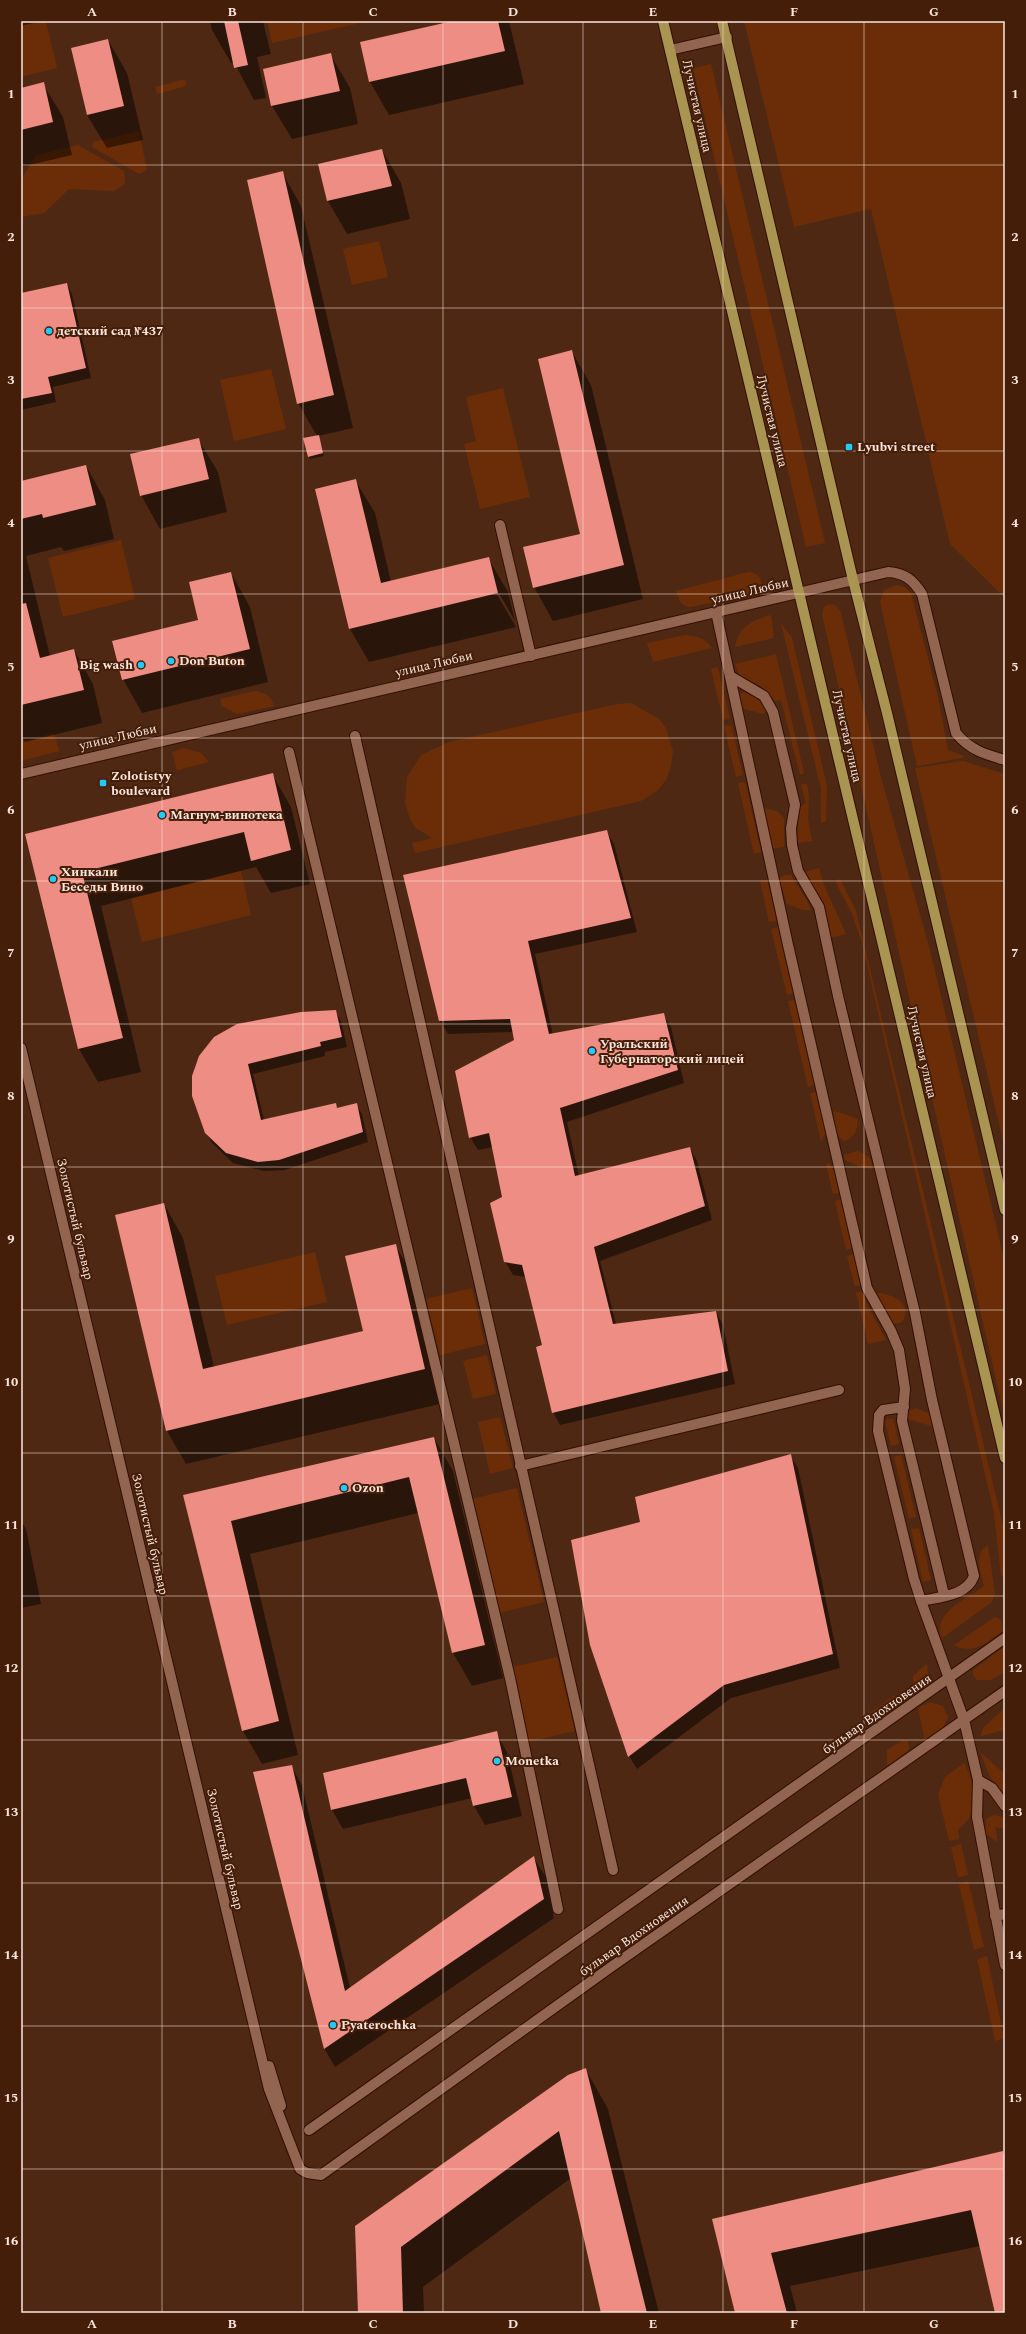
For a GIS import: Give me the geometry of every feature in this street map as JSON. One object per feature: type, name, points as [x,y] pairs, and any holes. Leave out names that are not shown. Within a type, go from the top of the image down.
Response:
[{"type":"main road","name":"Лучистая улица","points":[[663,21],[1005,1458]]},
{"type":"main road","points":[[722,21],[853,580],[887,713],[1005,1210]]},
{"type":"street","points":[[670,50],[726,37]]},
{"type":"street","points":[[500,525],[531,656]]},
{"type":"street","name":"улица Любви","points":[[21,774],[853,580],[894,572],[908,577],[916,584],[922,594],[956,733],[965,744],[978,752],[1005,760]]},
{"type":"street","points":[[716,612],[788,945],[867,1288],[891,1331],[899,1350],[906,1389],[902,1421],[906,1447],[944,1595]]},
{"type":"street","points":[[730,676],[764,696],[773,712],[795,805],[791,828],[792,845],[798,871],[819,908],[838,996],[926,1362],[932,1400],[974,1576],[971,1584],[961,1592],[921,1601]]},
{"type":"street","points":[[355,736],[613,1870]]},
{"type":"street","points":[[289,752],[510,1678],[558,1909]]},
{"type":"street","name":"Золотистый бульвар","points":[[21,1048],[254,2027],[290,2143],[300,2169],[307,2173],[321,2176]]},
{"type":"street","points":[[520,1466],[840,1390]]},
{"type":"street","points":[[904,1407],[883,1410],[878,1415],[878,1431],[914,1579],[964,1720],[978,1780],[977,1817],[1000,1915],[1005,1965]]},
{"type":"street","name":"бульвар Вдохновения","points":[[309,2130],[1005,1638]]},
{"type":"street","name":"бульвар Вдохновения","points":[[321,2176],[618,1963],[1005,1691]]},
{"type":"street","points":[[978,1780],[992,1788],[1005,1806]]},
{"type":"shaded area","points":[[21,21],[46,21],[57,68],[21,77]]},
{"type":"shaded area","points":[[267,21],[369,21],[272,43]]},
{"type":"shaded area","points":[[744,21],[1005,21],[1005,598],[950,544],[871,209],[794,227]]},
{"type":"shaded area","points":[[711,64],[825,543],[806,547],[693,68]]},
{"type":"shaded area","points":[[185,79],[186,86],[157,94],[155,87]]},
{"type":"shaded area","points":[[139,131],[147,170],[139,174],[92,147],[93,142]]},
{"type":"shaded area","points":[[78,145],[124,171],[125,184],[114,191],[69,189],[44,213],[21,217],[21,180],[36,155]]},
{"type":"shaded area","points":[[379,241],[388,277],[352,285],[343,249]]},
{"type":"shaded area","points":[[271,369],[286,429],[234,441],[220,380]]},
{"type":"shaded area","points":[[503,388],[530,497],[480,509],[464,444],[476,441],[466,397]]},
{"type":"shaded area","points":[[121,540],[135,599],[63,617],[48,558]]},
{"type":"shaded area","points":[[748,572],[758,575],[765,591],[691,607],[682,604],[676,591]]},
{"type":"shaded area","points":[[897,585],[904,587],[911,593],[938,697],[948,750],[964,756],[962,758],[917,766],[880,602],[884,590]]},
{"type":"shaded area","points":[[829,604],[835,605],[840,610],[882,781],[930,950],[1005,1263],[1005,1419],[822,614],[824,607]]},
{"type":"shaded area","points":[[771,615],[774,638],[735,647],[743,629],[759,619]]},
{"type":"shaded area","points":[[781,623],[792,638],[827,786],[826,821],[821,823],[821,789]]},
{"type":"shaded area","points":[[685,635],[700,638],[707,642],[712,648],[653,662],[647,643]]},
{"type":"shaded area","points":[[776,654],[804,773],[800,775],[781,700],[775,701],[762,687],[739,675],[735,664]]},
{"type":"shaded area","points":[[718,667],[730,719],[723,720],[711,669]]},
{"type":"shaded area","points":[[255,691],[267,695],[271,699],[274,706],[237,714],[222,706],[220,699]]},
{"type":"shaded area","points":[[743,692],[758,699],[765,708],[766,712],[763,714],[742,708],[737,697]]},
{"type":"shaded area","points":[[631,703],[659,719],[666,728],[673,751],[671,766],[666,780],[657,791],[641,801],[415,853],[412,843],[432,838],[416,828],[410,819],[405,803],[407,777],[421,755],[449,742],[617,704]]},
{"type":"shaded area","points":[[731,725],[743,775],[736,777],[724,726]]},
{"type":"shaded area","points":[[54,733],[59,751],[21,761],[21,741]]},
{"type":"shaded area","points":[[184,748],[201,753],[209,762],[177,770],[172,752]]},
{"type":"shaded area","points":[[963,761],[1005,774],[1005,1149],[915,768]]},
{"type":"shaded area","points":[[745,782],[761,852],[754,854],[738,783]]},
{"type":"shaded area","points":[[807,783],[809,797],[808,819],[812,841],[797,843],[799,808],[806,803],[801,785]]},
{"type":"shaded area","points":[[763,808],[777,811],[784,818],[784,847],[773,849]]},
{"type":"shaded area","points":[[819,868],[824,885],[846,934],[830,938],[826,912],[804,872]]},
{"type":"shaded area","points":[[241,871],[251,915],[142,942],[131,898]]},
{"type":"shaded area","points":[[785,875],[791,875],[811,910],[803,910],[787,904],[779,878]]},
{"type":"shaded area","points":[[767,879],[777,921],[769,922],[760,881]]},
{"type":"shaded area","points":[[840,879],[856,911],[1005,1534],[1005,1577],[1001,1576],[994,1513],[862,943],[852,914],[835,881]]},
{"type":"shaded area","points":[[778,927],[794,993],[787,995],[771,929]]},
{"type":"shaded area","points":[[795,1000],[815,1085],[808,1087],[788,1001]]},
{"type":"shaded area","points":[[817,1092],[826,1132],[821,1142],[810,1093]]},
{"type":"shaded area","points":[[835,1111],[858,1119],[855,1133],[847,1140],[843,1141],[837,1134],[833,1112]]},
{"type":"shaded area","points":[[857,1151],[863,1153],[871,1159],[872,1169],[863,1168],[845,1160],[844,1155]]},
{"type":"shaded area","points":[[829,1163],[836,1174],[840,1193],[833,1194],[826,1164]]},
{"type":"shaded area","points":[[842,1199],[853,1248],[846,1250],[835,1201]]},
{"type":"shaded area","points":[[315,1252],[327,1302],[227,1325],[215,1276]]},
{"type":"shaded area","points":[[855,1254],[862,1285],[855,1287],[847,1256]]},
{"type":"shaded area","points":[[472,1288],[485,1344],[440,1355],[426,1299]]},
{"type":"shaded area","points":[[863,1291],[867,1305],[886,1340],[868,1344],[856,1293]]},
{"type":"shaded area","points":[[877,1293],[890,1295],[900,1301],[905,1310],[905,1316],[902,1322],[895,1324],[889,1320]]},
{"type":"shaded area","points":[[487,1355],[496,1394],[473,1399],[463,1361]]},
{"type":"shaded area","points":[[916,1408],[928,1413],[934,1427],[905,1418],[909,1411]]},
{"type":"shaded area","points":[[500,1417],[513,1468],[490,1474],[478,1422]]},
{"type":"shaded area","points":[[893,1418],[899,1444],[891,1446],[885,1420]]},
{"type":"shaded area","points":[[901,1455],[916,1517],[909,1518],[894,1457]]},
{"type":"shaded area","points":[[517,1488],[544,1602],[499,1613],[472,1499]]},
{"type":"shaded area","points":[[919,1528],[931,1580],[923,1582],[911,1529]]},
{"type":"shaded area","points":[[988,1545],[995,1593],[992,1602],[942,1638],[940,1629],[946,1614],[960,1602],[984,1586],[979,1558],[983,1549]]},
{"type":"shaded area","points":[[995,1617],[1001,1620],[1003,1631],[992,1639],[980,1646],[968,1649],[954,1645]]},
{"type":"shaded area","points":[[1005,1646],[1005,1672],[991,1680],[977,1680],[973,1675],[973,1670]]},
{"type":"shaded area","points":[[557,1657],[575,1731],[529,1742],[512,1667]]},
{"type":"shaded area","points":[[927,1664],[928,1674],[926,1682],[922,1690],[914,1696],[913,1676]]},
{"type":"shaded area","points":[[895,1695],[899,1707],[881,1720],[875,1721],[870,1713]]},
{"type":"shaded area","points":[[930,1702],[943,1706],[948,1717],[943,1728],[925,1741],[918,1708]]},
{"type":"shaded area","points":[[1005,1708],[1005,1730],[981,1736],[983,1728]]},
{"type":"shaded area","points":[[903,1740],[908,1741],[909,1750],[887,1766],[887,1750]]},
{"type":"shaded area","points":[[980,1752],[1005,1774],[1005,1796],[990,1777]]},
{"type":"shaded area","points":[[964,1763],[972,1782],[974,1803],[968,1820],[958,1830],[959,1839],[949,1841],[938,1794],[945,1777]]},
{"type":"shaded area","points":[[993,1815],[1000,1816],[1005,1819],[1005,1829],[995,1827],[998,1842],[985,1834],[986,1819]]},
{"type":"shaded area","points":[[961,1844],[968,1875],[958,1877],[951,1847]]},
{"type":"shaded area","points":[[968,1881],[984,1947],[974,1950],[959,1884]]},
{"type":"shaded area","points":[[987,1956],[1004,2038],[995,2041],[977,1959]]},
{"type":"building","points":[[224,21],[238,21],[248,65],[234,68]]},
{"type":"building","points":[[453,21],[498,21],[505,51],[369,82],[360,42]]},
{"type":"building","points":[[108,39],[124,106],[87,115],[71,48]]},
{"type":"building","points":[[331,53],[340,91],[271,106],[263,69]]},
{"type":"building","points":[[44,82],[53,122],[21,130],[21,88]]},
{"type":"building","points":[[382,149],[392,186],[327,201],[318,164]]},
{"type":"building","points":[[283,171],[334,395],[297,404],[247,180]]},
{"type":"building","name":"детский сад №437","points":[[67,283],[86,368],[48,377],[52,393],[21,399],[21,293]]},
{"type":"building","points":[[572,350],[624,565],[533,588],[523,547],[580,534],[538,359]]},
{"type":"building","points":[[319,435],[323,453],[308,457],[303,438]]},
{"type":"building","points":[[199,438],[209,479],[140,496],[130,454]]},
{"type":"building","points":[[86,465],[96,505],[43,518],[42,514],[21,519],[21,481]]},
{"type":"building","points":[[356,479],[381,583],[489,557],[498,593],[349,629],[315,489]]},
{"type":"building","points":[[231,572],[250,649],[122,680],[112,641],[198,620],[189,582]]},
{"type":"building","points":[[26,603],[40,658],[74,649],[84,690],[21,705],[21,604]]},
{"type":"building","points":[[273,773],[291,850],[251,861],[244,832],[82,872],[123,1038],[78,1049],[25,834]]},
{"type":"building","points":[[607,830],[631,918],[528,941],[549,1034],[664,1013],[678,1070],[560,1108],[575,1176],[690,1147],[705,1206],[594,1247],[613,1324],[716,1311],[728,1371],[552,1413],[536,1347],[542,1345],[522,1265],[504,1262],[490,1203],[502,1197],[489,1133],[469,1138],[455,1071],[514,1040],[510,1019],[439,1021],[403,875]]},
{"type":"building","points":[[336,1010],[342,1037],[320,1042],[321,1046],[248,1064],[261,1120],[336,1103],[337,1108],[357,1103],[363,1132],[279,1160],[258,1162],[226,1153],[205,1133],[192,1096],[192,1076],[199,1056],[214,1037],[237,1024],[301,1012]]},
{"type":"building","points":[[164,1203],[203,1369],[363,1331],[345,1256],[396,1244],[425,1369],[166,1431],[115,1215]]},
{"type":"building","points":[[434,1437],[485,1645],[452,1653],[409,1477],[231,1521],[279,1721],[242,1731],[183,1495]]},
{"type":"building","points":[[791,1454],[833,1654],[724,1685],[628,1757],[590,1645],[571,1540],[640,1522],[635,1497]]},
{"type":"building","points":[[497,1731],[512,1797],[473,1806],[466,1778],[331,1810],[323,1773]]},
{"type":"building","points":[[292,1765],[345,1991],[534,1856],[544,1899],[324,2049],[253,1772]]},
{"type":"building","points":[[586,2068],[647,2313],[601,2313],[559,2131],[401,2247],[403,2313],[358,2313],[355,2226],[568,2075]]},
{"type":"building","points":[[1003,2151],[1005,2161],[1005,2313],[995,2313],[971,2210],[771,2253],[787,2313],[735,2313],[712,2219]]},
{"type":"place","name":"детский сад №437","points":[[49,331]]},
{"type":"place","name":"Lyubvi street","points":[[849,447]]},
{"type":"place","name":"Don Buton","points":[[171,661]]},
{"type":"place","name":"Big wash","points":[[141,665]]},
{"type":"place","name":"Zolotistyy boulevard","points":[[103,783]]},
{"type":"place","name":"Магнум-винотека","points":[[162,815]]},
{"type":"place","name":"Хинкали Беседы Вино","points":[[53,879]]},
{"type":"place","name":"Уральский Губернаторский лицей","points":[[592,1051]]},
{"type":"place","name":"Ozon","points":[[344,1488]]},
{"type":"place","name":"Monetka","points":[[497,1761]]},
{"type":"place","name":"Pyaterochka","points":[[333,2025]]}]
